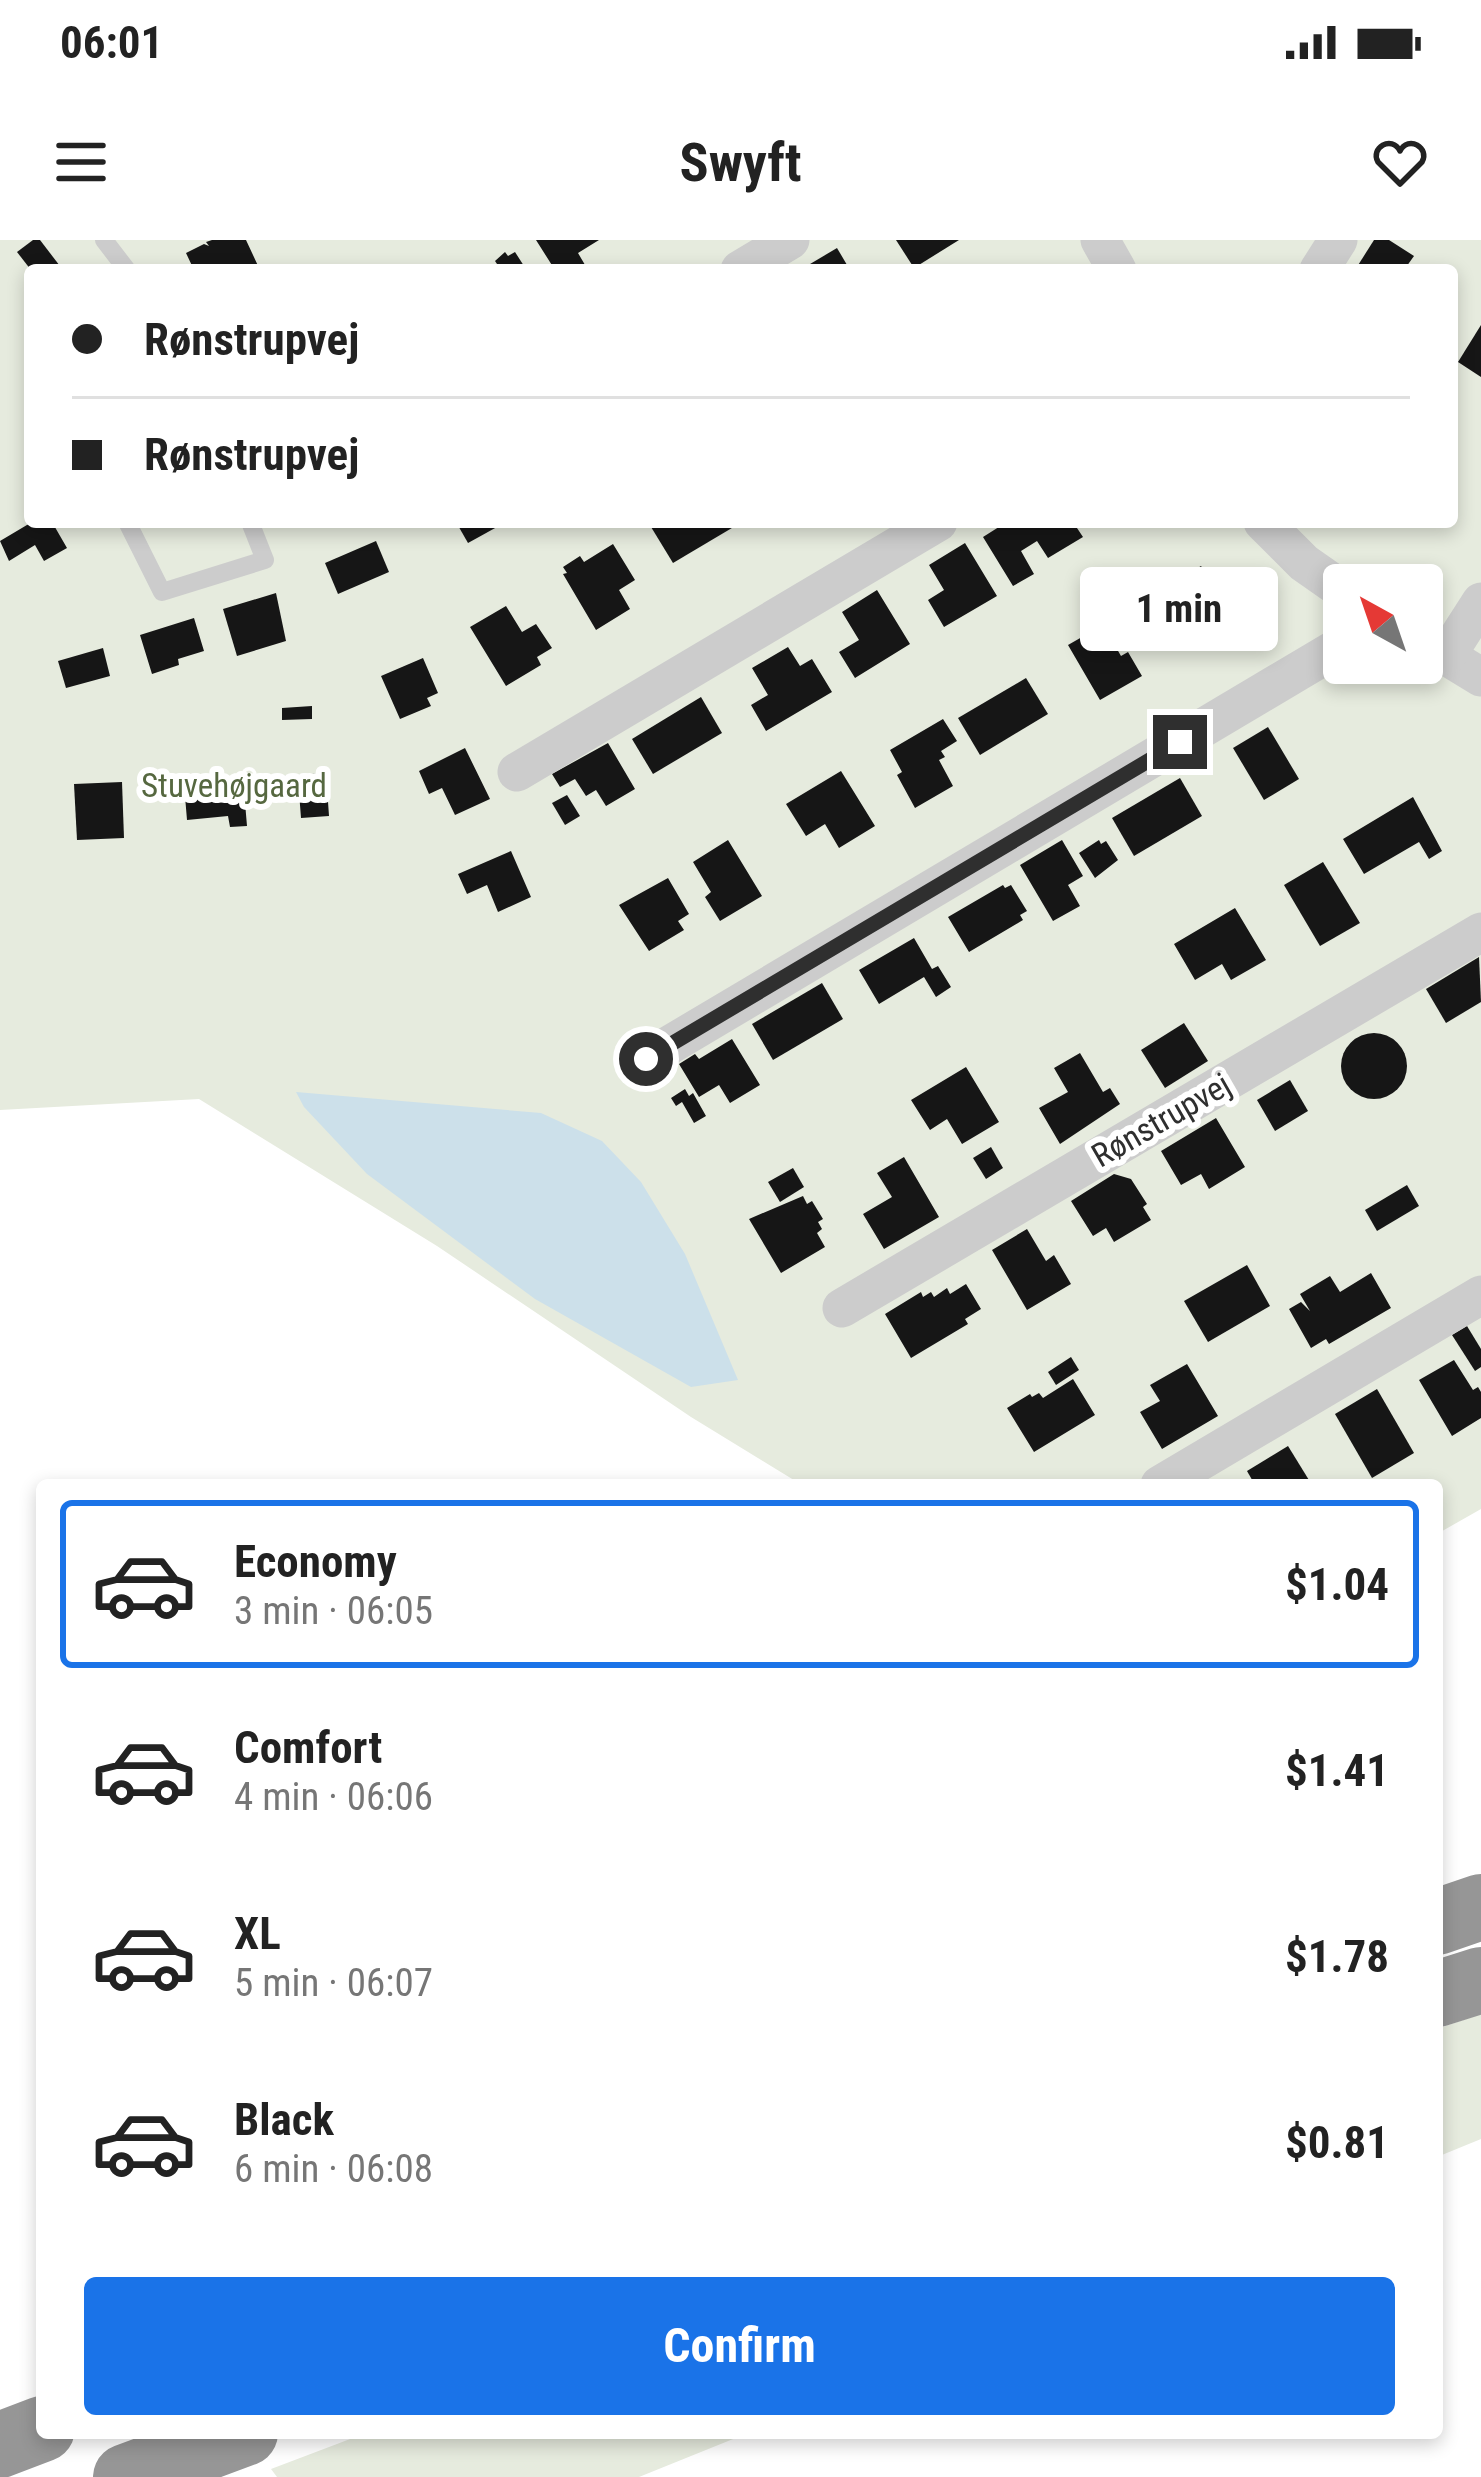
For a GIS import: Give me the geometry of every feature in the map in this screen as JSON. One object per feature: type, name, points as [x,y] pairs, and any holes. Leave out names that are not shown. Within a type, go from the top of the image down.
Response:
[{"type":"highway","points":[[1443,1920],[1481,1907]]},
{"type":"highway","points":[[1443,1992],[1481,1980]]},
{"type":"highway","points":[[0,2445],[36,2431]]},
{"type":"highway","points":[[126,2477],[229,2439]]},
{"type":"street","points":[[750,264],[790,240]]},
{"type":"street","points":[[517,772],[928,528]]},
{"type":"street","points":[[1269,528],[1323,576]]},
{"type":"street","points":[[1443,640],[1481,602]]},
{"type":"street","points":[[1443,653],[1481,676]]},
{"type":"street","points":[[646,1059],[1323,656]]},
{"type":"street","name":"Rønstrupvej","points":[[842,1308],[1481,932]]},
{"type":"street","points":[[1170,1479],[1481,1295]]},
{"type":"lane","points":[[104,240],[122,264]]},
{"type":"lane","points":[[130,528],[162,592],[265,560],[252,528]]},
{"type":"green space","name":"Stuvehøjgaard","points":[[0,240],[1481,240],[1481,1509],[1443,1531],[1443,1479],[792,1479],[691,1417],[437,1246],[199,1099],[0,1110]]},
{"type":"green space","points":[[1481,2014],[1481,2139],[1443,2155],[1443,2027]]},
{"type":"green space","points":[[350,2439],[733,2439],[639,2477],[277,2477],[271,2469]]},
{"type":"water","points":[[296,1092],[541,1113],[602,1141],[641,1182],[685,1254],[738,1380],[691,1387],[535,1299],[367,1174],[304,1107]]},
{"type":"building","points":[[40,240],[58,264],[26,264],[17,252]]},
{"type":"building","points":[[246,240],[257,264],[191,264],[186,253],[209,246],[206,242]]},
{"type":"building","points":[[536,240],[599,240],[578,253],[584,264],[551,264]]},
{"type":"building","points":[[896,240],[959,240],[920,264],[911,264]]},
{"type":"building","points":[[1374,240],[1389,240],[1414,256],[1408,264],[1359,264]]},
{"type":"building","points":[[837,248],[846,264],[810,264]]},
{"type":"building","points":[[505,252],[508,256],[515,252],[523,264],[497,264]]},
{"type":"building","points":[[1481,325],[1481,377],[1458,362]]},
{"type":"building","points":[[24,527],[55,528],[67,548],[44,561],[35,545],[9,561],[0,541]]},
{"type":"building","points":[[459,528],[495,528],[468,543]]},
{"type":"building","points":[[652,528],[732,528],[673,563]]},
{"type":"building","points":[[997,528],[1077,528],[1083,537],[1048,558],[1037,541],[1021,551],[1034,574],[1013,586],[983,537]]},
{"type":"building","points":[[376,541],[389,572],[338,594],[325,563]]},
{"type":"building","points":[[965,543],[997,596],[944,627],[928,600],[944,590],[929,565]]},
{"type":"building","points":[[613,544],[635,580],[619,590],[630,609],[596,630],[563,567],[580,556],[584,562]]},
{"type":"building","points":[[1201,566],[1223,601],[1156,643],[1134,608]]},
{"type":"building","points":[[877,590],[910,644],[855,678],[839,652],[859,640],[842,612]]},
{"type":"building","points":[[276,593],[286,641],[237,656],[223,609]]},
{"type":"building","points":[[506,606],[522,632],[536,624],[552,648],[537,657],[541,665],[506,686],[470,627]]},
{"type":"building","points":[[194,618],[204,651],[152,674],[140,635]]},
{"type":"building","points":[[1103,625],[1121,656],[1128,652],[1142,676],[1100,700],[1068,645]]},
{"type":"building","points":[[788,647],[800,666],[812,659],[832,692],[766,731],[751,705],[768,695],[752,668]]},
{"type":"building","points":[[103,648],[110,676],[66,688],[58,661]]},
{"type":"building","points":[[423,658],[438,693],[427,698],[431,706],[400,719],[381,676]]},
{"type":"building","points":[[1026,678],[1048,714],[980,755],[958,718]]},
{"type":"building","points":[[701,697],[722,733],[653,774],[632,739]]},
{"type":"building","points":[[312,706],[312,719],[282,720],[282,708]]},
{"type":"building","points":[[943,719],[957,741],[941,751],[945,757],[939,760],[953,786],[915,808],[890,750]]},
{"type":"building","points":[[1268,727],[1299,779],[1264,800],[1233,748]]},
{"type":"building","points":[[608,743],[635,789],[606,806],[596,790],[586,796],[575,779],[560,787],[552,774]]},
{"type":"building","points":[[465,748],[490,799],[455,815],[442,788],[429,794],[419,771]]},
{"type":"building","points":[[841,771],[875,826],[839,848],[825,824],[806,836],[786,804]]},
{"type":"building","points":[[326,773],[329,816],[301,818],[299,792],[272,794],[270,777]]},
{"type":"building","points":[[1180,778],[1202,816],[1134,856],[1112,818]]},
{"type":"building","points":[[243,779],[247,826],[230,827],[228,816],[187,820],[184,784]]},
{"type":"building","points":[[122,782],[124,838],[77,840],[74,784]]},
{"type":"building","points":[[567,795],[580,816],[565,825],[552,803]]},
{"type":"building","points":[[1413,797],[1442,851],[1429,859],[1419,842],[1364,874],[1343,839]]},
{"type":"building","points":[[728,840],[762,896],[720,921],[705,897],[711,892],[693,862]]},
{"type":"building","points":[[1062,840],[1083,876],[1068,885],[1080,906],[1053,921],[1020,865]]},
{"type":"building","points":[[1099,840],[1101,844],[1106,841],[1118,860],[1095,878],[1079,853]]},
{"type":"building","points":[[511,851],[531,897],[498,912],[487,885],[467,894],[458,874]]},
{"type":"building","points":[[1323,862],[1360,923],[1320,946],[1284,885]]},
{"type":"building","points":[[668,878],[689,914],[678,921],[684,930],[649,951],[619,905]]},
{"type":"building","points":[[1003,885],[1011,885],[1027,911],[1020,915],[1023,920],[969,952],[948,917]]},
{"type":"building","points":[[1235,908],[1266,960],[1231,980],[1222,964],[1195,980],[1174,944]]},
{"type":"building","points":[[914,938],[932,969],[938,966],[951,987],[936,997],[924,977],[879,1004],[859,970]]},
{"type":"building","points":[[1479,957],[1481,1002],[1446,1023],[1426,989]]},
{"type":"building","points":[[822,983],[843,1019],[773,1060],[752,1024]]},
{"type":"building","points":[[1184,1023],[1208,1061],[1165,1088],[1141,1050]]},
{"type":"building","points":[[1374,1033],[1397,1043],[1407,1066],[1397,1089],[1374,1099],[1351,1089],[1341,1066],[1351,1043]]},
{"type":"building","points":[[732,1039],[760,1085],[730,1103],[719,1085],[699,1097],[679,1064],[695,1054],[699,1059]]},
{"type":"building","points":[[1080,1053],[1103,1092],[1110,1088],[1120,1104],[1060,1144],[1039,1108],[1068,1092],[1054,1068]]},
{"type":"building","points":[[966,1067],[999,1122],[962,1144],[947,1119],[930,1130],[911,1100]]},
{"type":"building","points":[[1290,1080],[1308,1111],[1275,1131],[1257,1100]]},
{"type":"building","points":[[685,1089],[689,1096],[693,1093],[706,1116],[694,1123],[682,1102],[676,1106],[671,1098]]},
{"type":"building","points":[[1216,1118],[1245,1167],[1209,1189],[1201,1174],[1181,1185],[1161,1151]]},
{"type":"building","points":[[991,1147],[1003,1168],[986,1179],[973,1158]]},
{"type":"building","points":[[904,1157],[939,1217],[884,1249],[863,1214],[892,1197],[877,1173]]},
{"type":"building","points":[[793,1168],[804,1187],[780,1202],[768,1182]]},
{"type":"building","points":[[1114,1174],[1131,1179],[1151,1220],[1114,1242],[1106,1228],[1093,1236],[1071,1201]]},
{"type":"building","points":[[1407,1185],[1419,1206],[1377,1231],[1365,1210]]},
{"type":"building","points":[[803,1196],[823,1219],[817,1233],[825,1247],[781,1273],[749,1219]]},
{"type":"building","points":[[1027,1229],[1046,1261],[1054,1255],[1071,1284],[1027,1310],[992,1250]]},
{"type":"building","points":[[1247,1265],[1270,1306],[1208,1342],[1184,1301]]},
{"type":"building","points":[[1371,1273],[1391,1308],[1329,1344],[1326,1339],[1311,1348],[1289,1309],[1301,1302],[1310,1311],[1300,1294],[1330,1276],[1340,1292]]},
{"type":"building","points":[[966,1284],[981,1309],[965,1319],[968,1324],[911,1358],[885,1314],[921,1292],[923,1297],[931,1292],[934,1297]]},
{"type":"building","points":[[1467,1326],[1481,1349],[1481,1367],[1475,1371],[1452,1335]]},
{"type":"building","points":[[1071,1357],[1079,1370],[1056,1385],[1048,1372]]},
{"type":"building","points":[[1454,1360],[1473,1390],[1478,1387],[1481,1392],[1481,1418],[1452,1436],[1419,1380]]},
{"type":"building","points":[[1187,1364],[1218,1416],[1162,1449],[1140,1412],[1160,1401],[1150,1385]]},
{"type":"building","points":[[1073,1379],[1095,1415],[1034,1452],[1007,1408],[1030,1394],[1039,1393],[1043,1398]]},
{"type":"building","points":[[1377,1389],[1414,1453],[1372,1478],[1335,1414]]},
{"type":"building","points":[[1288,1446],[1308,1479],[1252,1479],[1247,1471]]},
{"type":"route","points":[[646,1059],[1180,742]]}]
